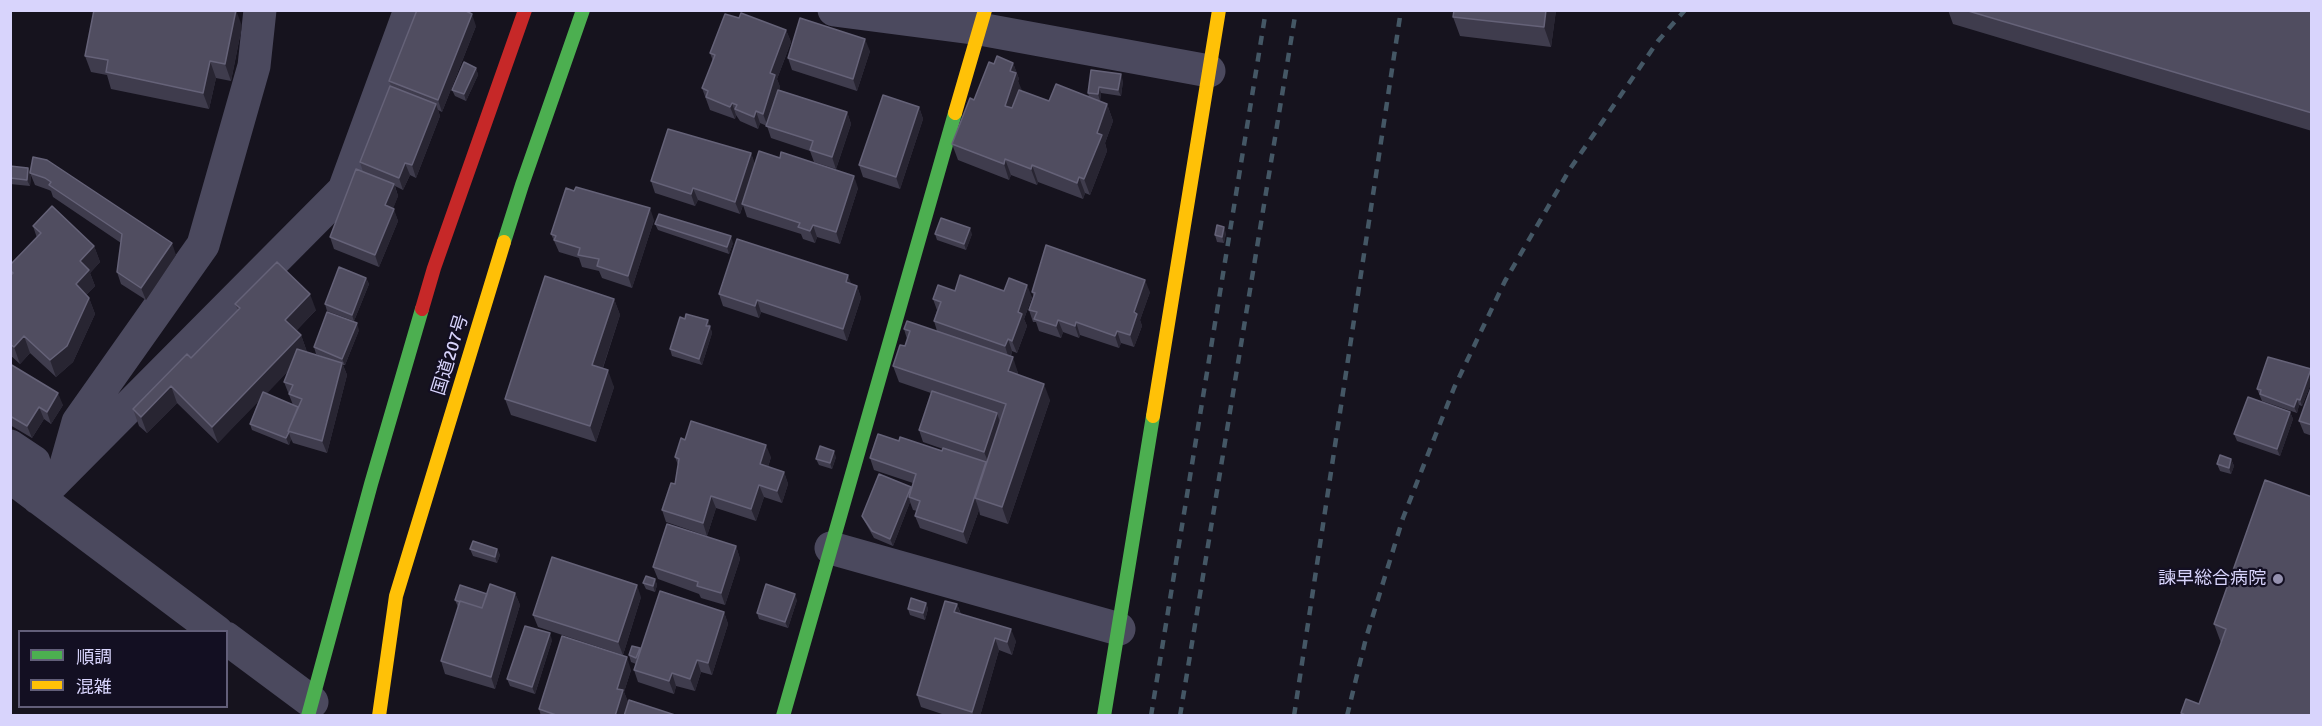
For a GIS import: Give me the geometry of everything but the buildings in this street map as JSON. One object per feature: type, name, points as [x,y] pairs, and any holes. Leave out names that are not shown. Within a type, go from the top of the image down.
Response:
[{"type":"street","points":[[63,473],[78,422],[203,245],[254,66],[260,10]]},
{"type":"street","points":[[23,487],[63,473],[344,189],[410,10]]},
{"type":"street","points":[[228,641],[316,711],[434,268],[525,10]]},
{"type":"street","name":"国道207号","points":[[379,716],[396,596],[522,185],[583,10]]},
{"type":"street","points":[[834,10],[982,20],[1209,71]]},
{"type":"street","points":[[1104,716],[1219,10]]},
{"type":"street","points":[[783,716],[982,20]]},
{"type":"street","points":[[10,446],[34,462],[23,487]]},
{"type":"street","points":[[23,487],[214,630]]},
{"type":"street","points":[[831,548],[1119,629]]},
{"type":"railway","points":[[1151,716],[1266,10]]},
{"type":"railway","points":[[1180,716],[1296,10]]},
{"type":"railway","points":[[1294,716],[1401,10]]},
{"type":"railway","points":[[1347,716],[1366,638],[1403,518],[1454,388],[1505,281],[1570,169],[1658,41],[1685,10]]},
{"type":"traffic: fast","points":[[504,242],[583,10]]},
{"type":"traffic: fast","points":[[783,716],[955,113]]},
{"type":"traffic: fast","points":[[308,716],[371,484],[422,309]]},
{"type":"traffic: fast","points":[[1104,716],[1153,416]]},
{"type":"traffic: slow","points":[[955,113],[985,10]]},
{"type":"traffic: slow","points":[[1153,416],[1219,10]]},
{"type":"traffic: slow","points":[[379,716],[396,596],[504,242]]},
{"type":"traffic: jam","points":[[422,309],[434,268],[525,10]]},
{"type":"place","name":"諫早総合病院","points":[[2278,579]]}]
